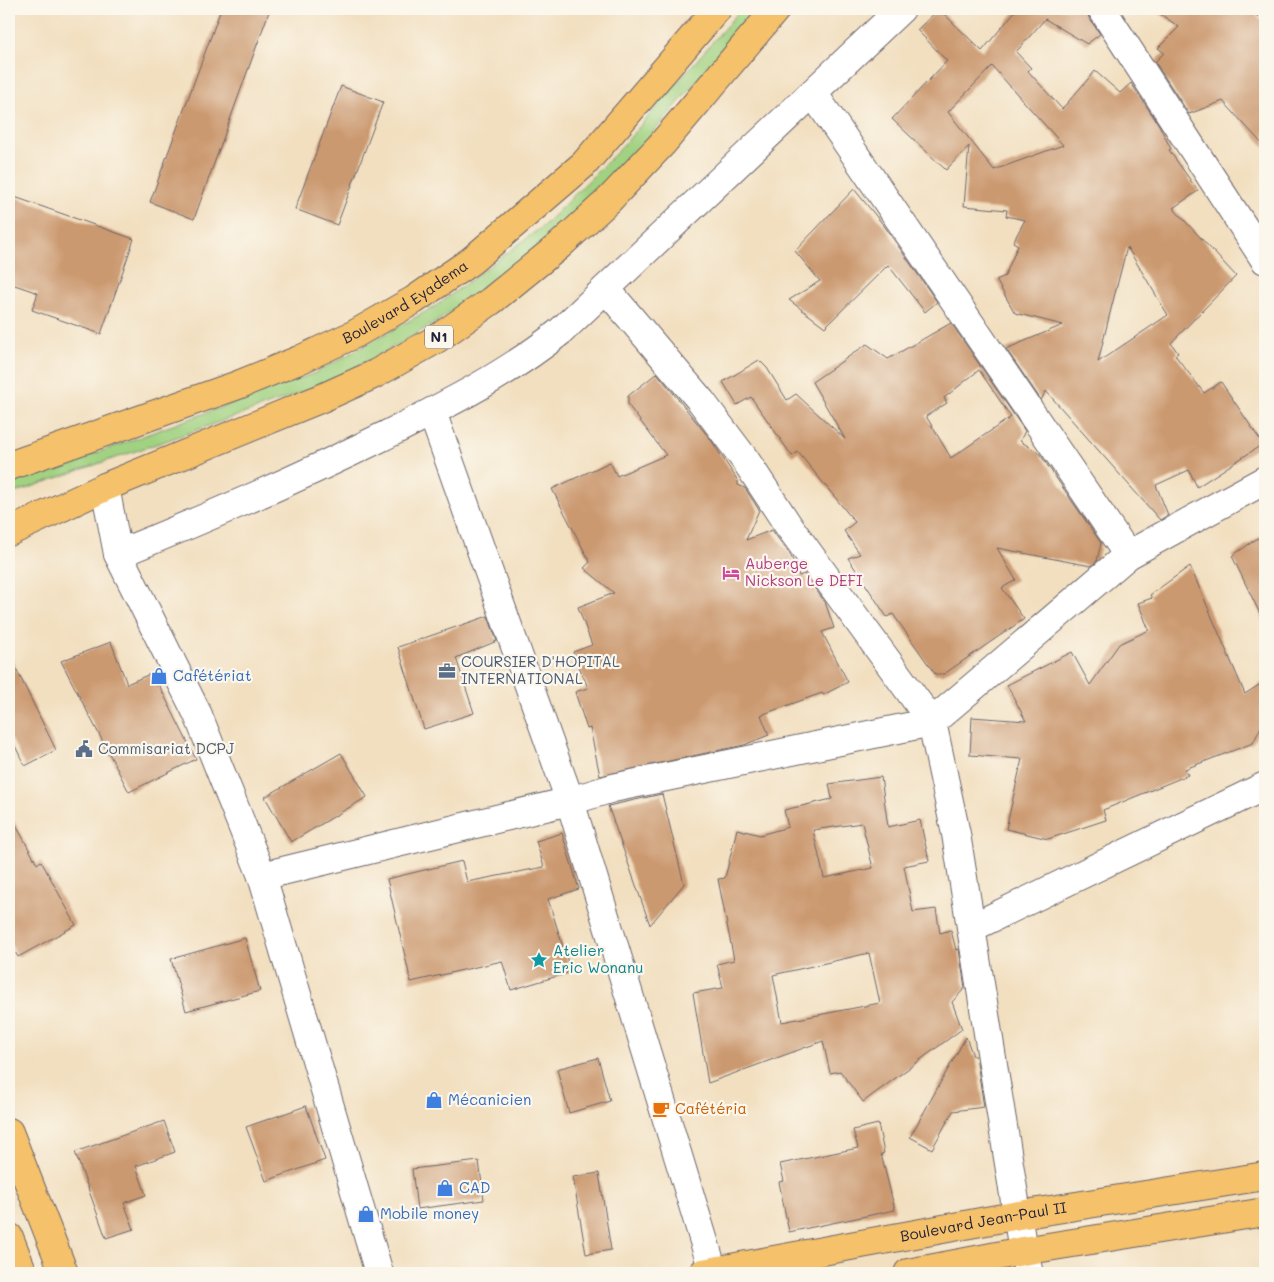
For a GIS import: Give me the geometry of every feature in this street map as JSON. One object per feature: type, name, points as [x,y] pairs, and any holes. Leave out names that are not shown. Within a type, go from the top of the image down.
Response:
[{"type":"main road","name":"Boulevard Eyadema","points":[[9,466],[238,385],[299,360],[355,334],[414,300],[471,261],[584,164],[717,9]]},
{"type":"main road","name":"N1","points":[[9,532],[105,488],[375,374],[435,340],[491,301],[560,246],[609,200],[662,144],[776,9]]},
{"type":"main road","points":[[9,1132],[64,1273]]},
{"type":"main road","name":"Boulevard Jean-Paul II","points":[[708,1272],[1019,1215],[1265,1176]]},
{"type":"main road","points":[[908,1273],[1026,1262],[1265,1212]]},
{"type":"main road","points":[[9,1237],[23,1273]]},
{"type":"street","points":[[118,554],[294,480],[432,412],[529,357],[561,331],[606,289],[901,9]]},
{"type":"street","points":[[1102,9],[1265,260]]},
{"type":"street","points":[[813,93],[1128,555]]},
{"type":"street","points":[[606,289],[701,401],[746,461],[788,526],[932,722],[956,834],[1026,1262]]},
{"type":"street","points":[[432,412],[570,801],[708,1272]]},
{"type":"street","points":[[262,876],[570,801],[613,788],[932,722],[1128,555],[1265,480]]},
{"type":"street","points":[[105,488],[118,554],[198,715],[262,876],[378,1273]]},
{"type":"street","points":[[971,928],[1265,786]]},
{"type":"green space","points":[[741,9],[757,9],[629,160],[598,193],[530,254],[456,309],[417,334],[377,356],[309,389],[9,495],[9,485],[315,373],[436,306],[543,226],[621,148]]},
{"type":"building","points":[[221,9],[270,9],[194,219],[150,202]]},
{"type":"building","points":[[939,9],[982,51],[1017,9],[1087,9],[1089,18],[1100,34],[1087,44],[1045,19],[1016,52],[1031,68],[1028,71],[1062,109],[1095,71],[1120,93],[1131,83],[1159,125],[1171,149],[1169,150],[1198,191],[1173,208],[1236,276],[1171,343],[1178,353],[1175,355],[1204,393],[1221,382],[1263,444],[1197,487],[1189,470],[1156,485],[1168,515],[1160,520],[1046,391],[1041,400],[1006,349],[1063,325],[1015,313],[996,280],[1005,276],[1018,245],[1013,242],[1025,220],[1006,216],[1007,210],[964,206],[969,146],[946,170],[892,119],[947,61],[917,30]],"holes":[[[992,66],[1025,103],[1063,145],[994,170],[948,112]],[[1127,247],[1168,315],[1098,362],[1111,309]]]},
{"type":"building","points":[[1153,9],[1250,9],[1265,24],[1265,147],[1223,101],[1189,114],[1155,62],[1164,53],[1158,48],[1179,27]]},
{"type":"building","points":[[341,86],[383,102],[337,225],[295,209]]},
{"type":"building","points":[[854,189],[885,227],[937,302],[925,312],[888,265],[825,327],[789,300],[820,281],[795,251]]},
{"type":"building","points":[[9,195],[134,239],[101,334],[32,310],[38,293],[9,283]]},
{"type":"building","points":[[951,323],[1025,431],[1020,441],[1039,453],[1101,543],[1097,561],[1091,566],[997,548],[1016,580],[1002,588],[1024,619],[944,674],[935,674],[893,614],[887,617],[848,558],[860,554],[844,531],[855,522],[798,452],[792,456],[751,397],[737,405],[723,382],[759,360],[767,368],[787,400],[796,394],[845,439],[812,382],[867,344],[888,359]],"holes":[[[979,370],[1011,417],[951,458],[926,416],[947,403],[944,398]]]},
{"type":"building","points":[[657,373],[711,440],[738,481],[738,485],[745,488],[759,510],[746,540],[772,530],[791,556],[799,576],[804,574],[825,602],[834,628],[822,632],[848,682],[823,695],[822,693],[761,715],[769,735],[744,745],[600,776],[590,728],[587,729],[575,692],[588,688],[573,652],[592,645],[578,607],[614,593],[584,568],[590,562],[552,489],[610,462],[617,476],[666,455],[628,405],[628,396]]},
{"type":"building","points":[[1265,533],[1265,624],[1232,556]]},
{"type":"building","points":[[1190,566],[1245,694],[1265,681],[1265,719],[1253,743],[1185,769],[1188,775],[1103,810],[1106,820],[1048,839],[1006,829],[1022,759],[970,755],[972,717],[1026,721],[1007,685],[1072,652],[1090,685],[1119,644],[1149,630],[1138,603],[1152,598],[1150,595]]},
{"type":"building","points":[[488,616],[497,641],[456,658],[474,713],[424,729],[398,647]]},
{"type":"building","points":[[111,642],[127,684],[150,674],[156,686],[159,685],[196,759],[129,792],[61,661]]},
{"type":"building","points":[[9,654],[56,750],[25,766],[9,734]]},
{"type":"building","points":[[341,753],[367,797],[291,842],[265,797]]},
{"type":"building","points":[[881,777],[888,827],[920,820],[929,861],[904,866],[913,912],[936,909],[940,933],[951,930],[956,950],[959,949],[965,988],[952,1002],[962,1029],[863,1102],[840,1071],[830,1073],[823,1041],[708,1083],[693,993],[723,988],[717,964],[734,960],[718,879],[725,878],[737,829],[760,835],[788,827],[784,810],[832,799],[829,784]],"holes":[[[862,823],[873,868],[824,878],[813,830]],[[869,953],[880,1003],[782,1022],[773,975]]]},
{"type":"building","points":[[662,794],[684,884],[650,925],[608,806]]},
{"type":"building","points":[[9,812],[37,864],[41,861],[76,925],[18,957],[9,941]]},
{"type":"building","points":[[562,833],[579,889],[548,899],[571,972],[511,990],[502,961],[411,982],[387,879],[462,861],[467,882],[544,867],[536,841]]},
{"type":"building","points":[[245,938],[260,991],[186,1011],[171,959]]},
{"type":"building","points":[[966,1037],[973,1056],[976,1056],[984,1107],[953,1111],[932,1149],[910,1137]]},
{"type":"building","points":[[598,1058],[610,1101],[569,1113],[557,1069]]},
{"type":"building","points":[[306,1106],[325,1160],[266,1181],[246,1127]]},
{"type":"building","points":[[164,1121],[175,1152],[136,1166],[146,1195],[124,1203],[134,1229],[106,1238],[75,1152]]},
{"type":"building","points":[[878,1124],[884,1153],[881,1154],[895,1210],[789,1232],[779,1182],[784,1181],[780,1164],[858,1148],[853,1130]]},
{"type":"building","points":[[479,1161],[484,1200],[417,1209],[412,1169]]},
{"type":"building","points":[[599,1173],[611,1250],[586,1254],[573,1177]]},
{"type":"place","name":"Auberge Nickson Le DEFI","points":[[731,573]]},
{"type":"place","name":"COURSIER D'HOPITAL INTERNATIONAL","points":[[447,671]]},
{"type":"place","name":"Cafétériat","points":[[159,676]]},
{"type":"place","name":"Commisariat DCPJ","points":[[84,749]]},
{"type":"place","name":"Atelier Eric Wonanu","points":[[539,960]]},
{"type":"place","name":"Mécanicien","points":[[434,1100]]},
{"type":"place","name":"Cafétéria","points":[[661,1109]]},
{"type":"place","name":"CAD","points":[[445,1188]]},
{"type":"place","name":"Mobile money","points":[[366,1214]]}]
